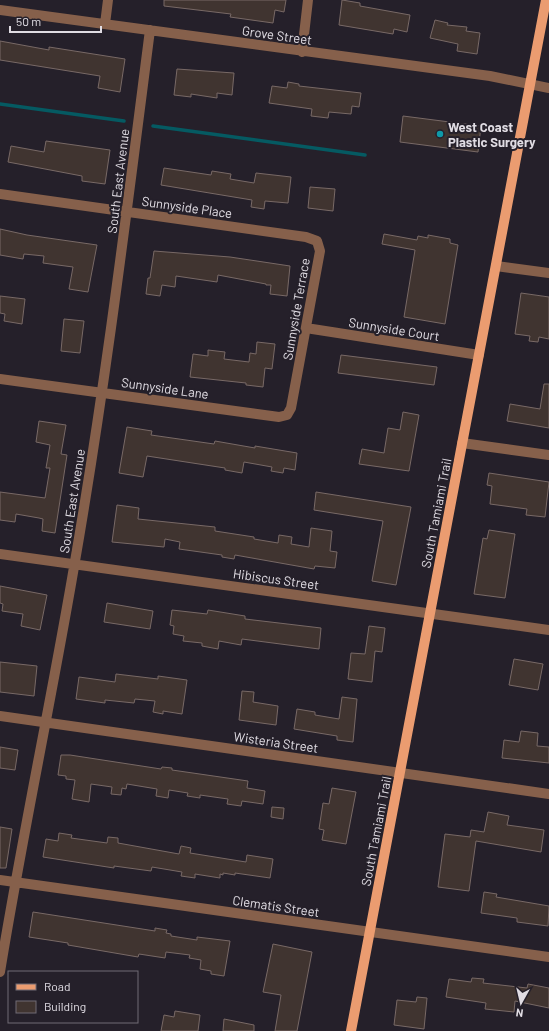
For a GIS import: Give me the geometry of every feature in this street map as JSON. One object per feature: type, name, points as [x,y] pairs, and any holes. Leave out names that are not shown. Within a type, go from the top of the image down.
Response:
[{"type":"main road","name":"South Tamiami Trail","points":[[351,1031],[546,0]]},
{"type":"street","points":[[105,24],[108,0]]},
{"type":"street","points":[[302,52],[308,0]]},
{"type":"street","name":"Grove Street","points":[[0,10],[302,52],[490,76],[549,88]]},
{"type":"street","name":"South East Avenue","points":[[0,972],[14,882],[46,723],[75,564],[102,393],[150,30]]},
{"type":"street","name":"Sunnyside Place","points":[[0,194],[251,229]]},
{"type":"street","name":"Sunnyside Terrace","points":[[251,229],[306,237],[317,241],[320,251],[297,378]]},
{"type":"street","points":[[496,266],[549,273]]},
{"type":"street","name":"Sunnyside Court","points":[[306,328],[479,355]]},
{"type":"street","name":"Sunnyside Lane","points":[[0,379],[279,417],[287,415],[291,408],[297,378]]},
{"type":"street","points":[[462,443],[549,455]]},
{"type":"street","name":"Hibiscus Street","points":[[0,554],[549,630]]},
{"type":"street","name":"Wisteria Street","points":[[0,716],[549,794]]},
{"type":"street","name":"Clematis Street","points":[[0,880],[549,957]]},
{"type":"building","points":[[164,0],[286,0],[284,12],[275,10],[273,23],[230,17],[231,14],[164,6]]},
{"type":"building","points":[[342,0],[360,3],[360,6],[410,15],[407,32],[394,29],[393,34],[339,25]]},
{"type":"building","points":[[435,20],[448,23],[447,25],[467,27],[466,31],[480,33],[477,54],[457,51],[458,44],[430,38]]},
{"type":"building","points":[[0,41],[49,50],[49,47],[125,59],[120,92],[98,88],[100,76],[0,60]]},
{"type":"building","points":[[177,69],[234,73],[232,95],[217,93],[217,98],[191,94],[191,97],[174,95]]},
{"type":"building","points":[[288,82],[299,84],[299,86],[361,93],[359,107],[352,106],[351,114],[329,112],[328,118],[311,116],[312,109],[269,103],[272,86],[287,88]]},
{"type":"building","name":"West Coast Plastic Surgery","points":[[403,116],[481,126],[478,152],[400,142]]},
{"type":"building","points":[[46,141],[110,150],[105,184],[82,181],[82,176],[8,162],[11,146],[44,152]]},
{"type":"building","points":[[164,168],[211,175],[212,171],[231,174],[230,179],[254,183],[256,173],[291,177],[288,203],[265,201],[264,209],[251,207],[252,200],[161,185]]},
{"type":"building","points":[[310,187],[335,189],[333,211],[308,208]]},
{"type":"building","points":[[0,229],[27,235],[97,245],[88,292],[69,289],[73,267],[43,263],[44,256],[24,254],[23,259],[0,255]]},
{"type":"building","points":[[384,234],[417,240],[418,236],[428,238],[428,235],[450,239],[450,243],[458,245],[445,324],[404,317],[415,250],[382,244]]},
{"type":"building","points":[[154,251],[230,257],[290,266],[287,296],[270,294],[271,285],[218,275],[217,282],[176,276],[175,287],[162,285],[160,296],[146,294]]},
{"type":"building","points":[[521,293],[549,297],[549,339],[539,337],[538,342],[529,341],[530,336],[515,334]]},
{"type":"building","points":[[0,296],[25,299],[22,324],[4,321],[5,314],[0,313]]},
{"type":"building","points":[[64,319],[84,321],[80,353],[61,351]]},
{"type":"building","points":[[257,342],[275,344],[272,369],[265,368],[263,387],[246,385],[246,383],[190,377],[193,354],[208,356],[208,350],[225,352],[224,359],[249,362],[250,353],[256,354]]},
{"type":"building","points":[[341,355],[437,367],[434,385],[338,373]]},
{"type":"building","points":[[544,384],[549,384],[549,428],[507,421],[510,404],[540,409]]},
{"type":"building","points":[[403,412],[419,415],[409,471],[359,464],[362,449],[384,453],[388,428],[400,430]]},
{"type":"building","points":[[39,421],[66,425],[61,454],[67,455],[55,533],[42,531],[43,519],[39,518],[16,514],[15,522],[0,520],[0,492],[45,498],[50,468],[46,468],[50,445],[36,442]]},
{"type":"building","points":[[127,427],[152,431],[151,435],[214,444],[215,441],[297,453],[295,470],[284,468],[283,473],[271,471],[272,467],[244,462],[242,473],[225,470],[225,468],[147,456],[143,477],[119,473]]},
{"type":"building","points":[[489,473],[549,482],[545,517],[526,515],[527,509],[490,504],[492,486],[487,485]]},
{"type":"building","points":[[316,492],[411,507],[396,585],[372,581],[383,521],[314,510]]},
{"type":"building","points":[[117,505],[139,508],[138,519],[215,527],[215,531],[254,537],[254,539],[278,543],[279,535],[292,537],[291,544],[309,547],[311,528],[332,531],[330,551],[337,552],[335,568],[315,566],[314,569],[235,555],[234,559],[222,557],[222,555],[179,549],[180,542],[165,539],[164,547],[112,542]]},
{"type":"building","points":[[489,530],[515,534],[505,598],[474,594],[483,538],[487,539]]},
{"type":"building","points":[[0,586],[47,595],[40,630],[21,626],[23,614],[2,611],[3,604],[0,603]]},
{"type":"building","points":[[107,603],[153,611],[150,629],[104,622]]},
{"type":"building","points":[[172,610],[207,614],[208,610],[245,616],[245,619],[321,628],[319,649],[242,639],[241,645],[219,641],[218,649],[202,646],[202,643],[183,641],[184,636],[173,634],[174,626],[170,625]]},
{"type":"building","points":[[369,626],[385,628],[382,652],[375,651],[372,682],[348,679],[351,653],[365,654]]},
{"type":"building","points":[[514,659],[543,664],[538,690],[509,685]]},
{"type":"building","points":[[0,662],[37,666],[34,696],[0,692]]},
{"type":"building","points":[[116,674],[158,679],[158,676],[187,680],[182,714],[163,711],[163,714],[153,712],[155,701],[135,699],[134,703],[105,700],[105,703],[76,699],[79,677],[115,682]]},
{"type":"building","points":[[242,691],[254,692],[253,702],[278,706],[276,725],[239,720]]},
{"type":"building","points":[[342,697],[357,699],[353,742],[337,740],[337,736],[294,729],[297,709],[315,712],[315,715],[339,719]]},
{"type":"building","points":[[521,731],[538,733],[537,746],[549,747],[549,763],[502,758],[504,740],[519,742]]},
{"type":"building","points":[[0,747],[18,750],[15,770],[0,768]]},
{"type":"building","points":[[61,755],[70,755],[161,769],[162,767],[172,768],[172,770],[248,781],[247,788],[265,791],[263,804],[242,801],[241,806],[227,804],[228,799],[200,795],[200,798],[187,796],[188,793],[169,790],[168,798],[156,796],[157,789],[127,784],[126,789],[122,788],[121,795],[111,794],[112,787],[91,784],[89,802],[72,799],[75,780],[66,779],[66,776],[58,775]]},
{"type":"building","points":[[332,788],[356,792],[346,844],[322,840],[324,830],[319,829],[323,803],[329,804]]},
{"type":"building","points":[[272,807],[284,808],[283,819],[271,817]]},
{"type":"building","points":[[488,812],[509,816],[507,825],[544,830],[541,852],[476,841],[469,891],[438,887],[445,834],[470,837],[471,830],[484,832]]},
{"type":"building","points":[[0,827],[12,829],[6,868],[0,868]]},
{"type":"building","points":[[59,833],[72,835],[71,838],[107,843],[108,837],[118,838],[118,843],[179,854],[181,846],[191,848],[190,853],[246,862],[247,855],[273,859],[270,878],[235,873],[235,875],[223,873],[223,875],[220,874],[220,878],[195,874],[195,878],[181,876],[182,872],[152,867],[151,871],[114,866],[114,868],[43,857],[46,839],[58,841]]},
{"type":"building","points":[[484,892],[497,894],[496,897],[549,906],[548,926],[517,922],[517,918],[481,913]]},
{"type":"building","points":[[33,912],[155,931],[155,928],[167,930],[166,933],[171,934],[171,936],[197,940],[197,937],[230,941],[224,976],[211,974],[211,971],[200,969],[201,960],[189,958],[190,955],[166,952],[165,958],[139,954],[138,957],[29,937]]},
{"type":"building","points":[[273,944],[312,952],[297,1031],[275,1031],[281,995],[263,992]]},
{"type":"building","points":[[472,978],[484,979],[483,983],[527,988],[528,984],[549,988],[549,1008],[515,1001],[514,1012],[485,1009],[486,1003],[446,997],[449,979],[471,982]]},
{"type":"building","points":[[417,997],[427,998],[424,1029],[394,1025],[397,1000],[416,1002]]},
{"type":"building","points":[[175,1011],[200,1015],[198,1031],[161,1031],[164,1015],[174,1017]]},
{"type":"building","points":[[224,1019],[254,1025],[254,1031],[223,1031]]},
{"type":"waterway","points":[[0,104],[124,121]]},
{"type":"waterway","points":[[153,126],[365,155]]},
{"type":"place","name":"West Coast Plastic Surgery","points":[[440,134]]}]
